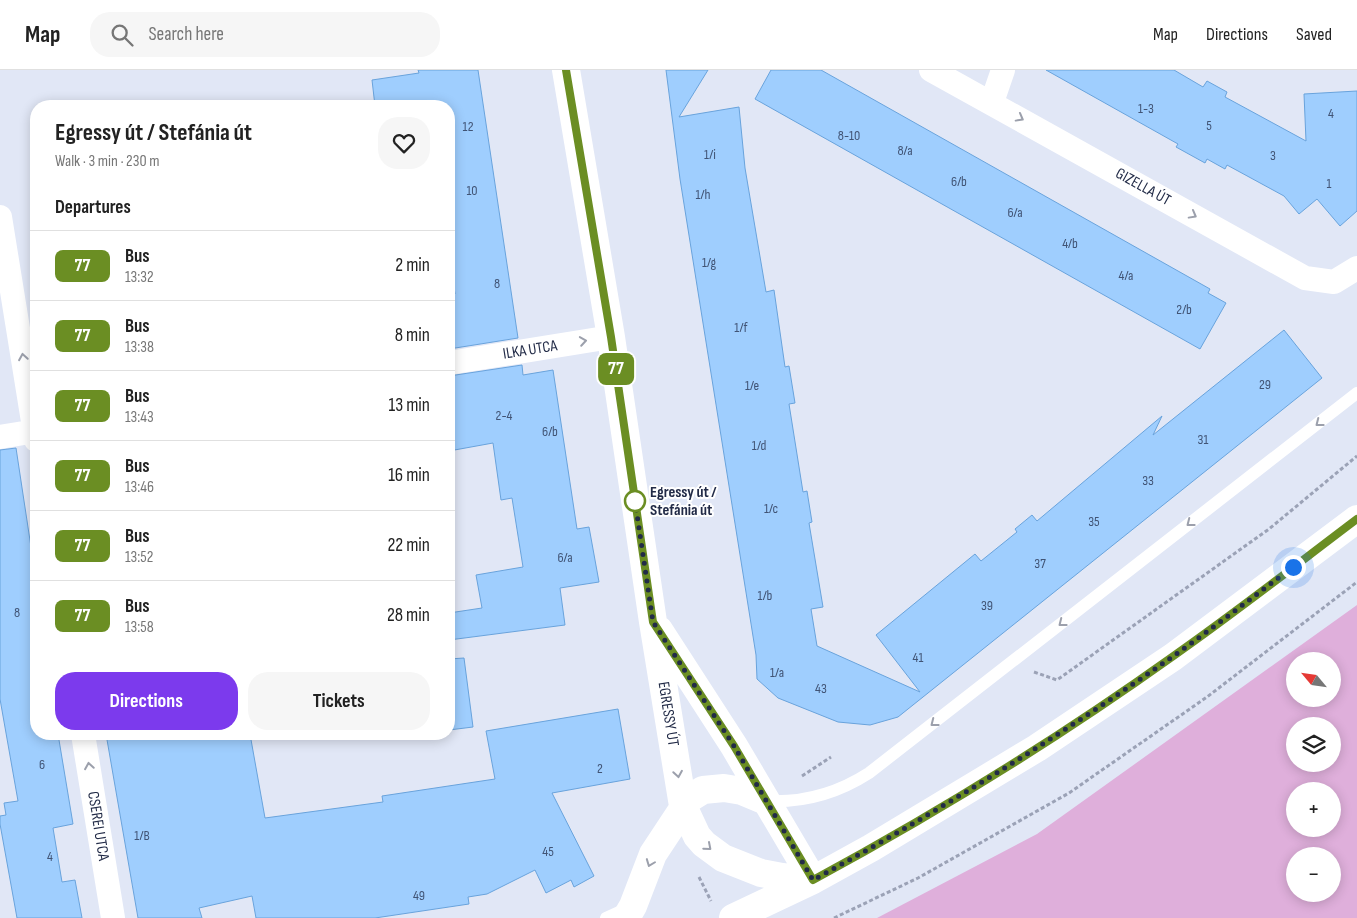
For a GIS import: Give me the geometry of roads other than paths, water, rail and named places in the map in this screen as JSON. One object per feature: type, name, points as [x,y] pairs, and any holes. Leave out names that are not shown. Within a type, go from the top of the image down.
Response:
[{"type":"street","name":"EGRESSY ÚT","points":[[566,70],[611,337],[653,622],[683,806],[704,844],[723,858],[761,873],[813,880]]},
{"type":"street","name":"GIZELLA ÚT","points":[[931,70],[992,102],[1305,278],[1334,282],[1357,268]]},
{"type":"street","points":[[992,102],[1003,70]]},
{"type":"street","points":[[0,217],[30,398]]},
{"type":"street","name":"ILKA UTCA","points":[[455,362],[611,337]]},
{"type":"street","points":[[0,437],[30,434]]},
{"type":"street","points":[[733,918],[813,880],[872,848],[1037,748],[1172,657],[1357,519]]},
{"type":"street","name":"EGRESSY ÚT","points":[[653,622],[734,746],[813,880]]},
{"type":"street","name":"CSEREI UTCA","points":[[84,740],[113,918]]},
{"type":"street","points":[[630,912],[653,854],[683,806],[696,793],[714,788],[724,788],[742,791],[766,801]]},
{"type":"lane","points":[[766,801],[788,802],[811,798],[853,783],[869,773],[1357,393]]},
{"type":"lane","points":[[606,918],[630,912]]},
{"type":"place","name":"Egressy út / Stefánia út","points":[[635,501]]}]
